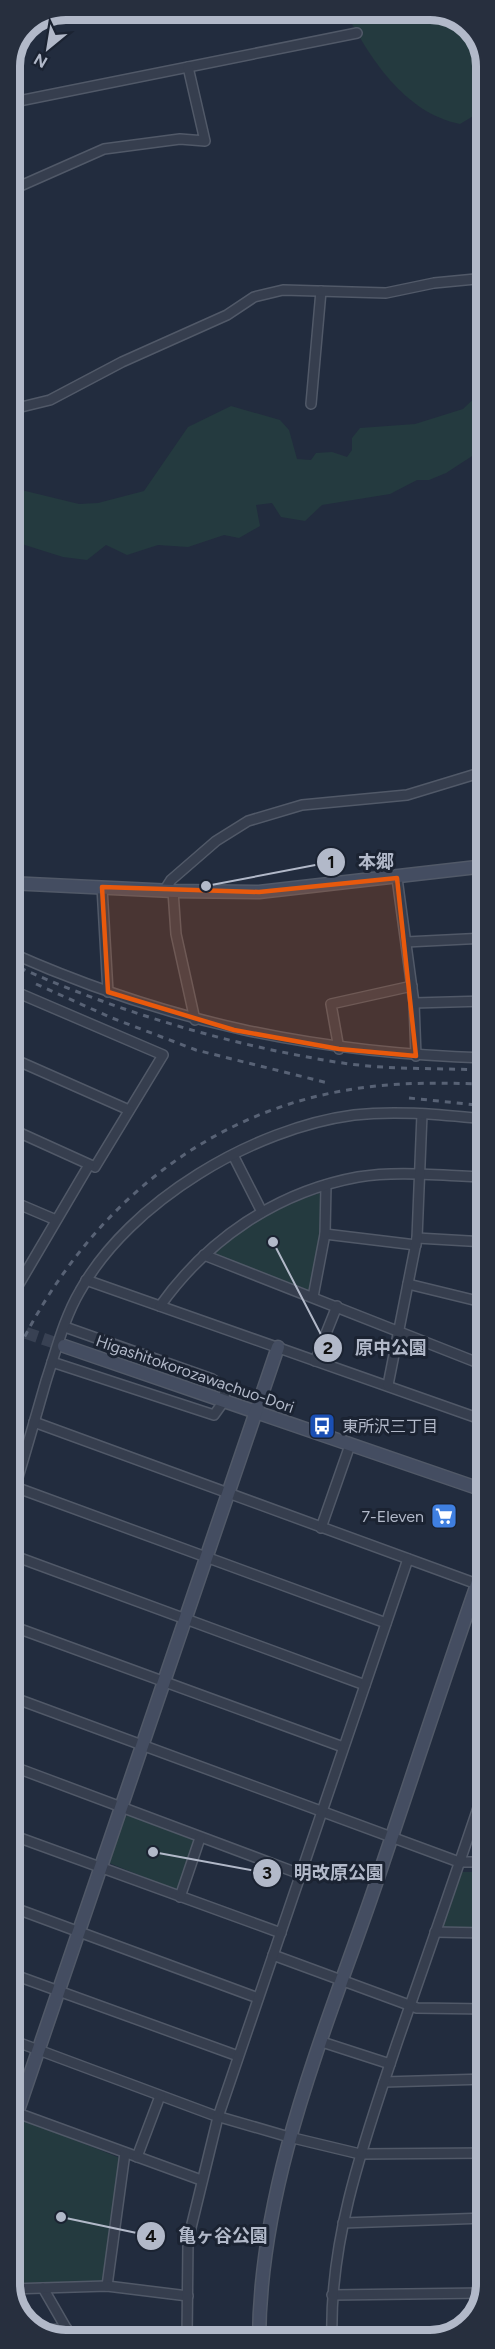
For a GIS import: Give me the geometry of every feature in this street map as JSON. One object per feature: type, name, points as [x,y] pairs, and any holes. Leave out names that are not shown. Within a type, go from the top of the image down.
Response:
[{"type":"street","points":[[20,101],[357,33]]},
{"type":"street","points":[[20,186],[104,148],[180,139],[205,141],[188,68]]},
{"type":"street","points":[[20,407],[50,400],[139,354],[227,315],[254,297],[283,290],[386,293],[434,283],[475,280]]},
{"type":"street","points":[[311,404],[321,291]]},
{"type":"street","points":[[195,1020],[168,891],[171,880],[216,841],[248,821],[302,805],[407,795],[475,774]]},
{"type":"street","points":[[20,880],[168,891],[259,892],[475,867]]},
{"type":"street","points":[[397,878],[414,1003],[416,1056]]},
{"type":"street","points":[[102,887],[108,992]]},
{"type":"street","points":[[406,942],[475,939]]},
{"type":"street","points":[[20,956],[108,992],[195,1020],[339,1049],[416,1056],[475,1058]]},
{"type":"street","points":[[339,1049],[331,1004],[412,986]]},
{"type":"street","points":[[20,994],[163,1055],[95,1167],[20,1133]]},
{"type":"street","points":[[414,1003],[475,1001]]},
{"type":"street","points":[[20,1063],[129,1110]]},
{"type":"street","points":[[20,1470],[64,1327],[86,1280],[105,1254],[145,1213],[232,1155],[317,1121],[374,1113],[475,1118]]},
{"type":"street","points":[[388,1385],[416,1242],[422,1114]]},
{"type":"street","points":[[232,1155],[262,1212]]},
{"type":"street","points":[[20,1282],[89,1165]]},
{"type":"street","points":[[160,1306],[204,1255],[237,1228],[289,1198],[326,1185],[360,1177],[476,1177]]},
{"type":"street","points":[[313,1297],[325,1234],[328,1204],[326,1185]]},
{"type":"street","points":[[20,1205],[56,1220]]},
{"type":"street","points":[[325,1234],[416,1242],[476,1242]]},
{"type":"street","points":[[204,1255],[476,1362]]},
{"type":"street","points":[[86,1280],[476,1417]]},
{"type":"street","points":[[408,1284],[476,1300]]},
{"type":"street","points":[[315,1361],[337,1306]]},
{"type":"street","points":[[52,1362],[214,1415],[224,1401],[225,1387],[212,1379],[64,1327]]},
{"type":"street","name":"Higashitokorozawachuo-Dori","points":[[64,1346],[476,1487]]},
{"type":"street","points":[[20,2096],[60,1992],[278,1347]]},
{"type":"street","points":[[34,1422],[476,1584]]},
{"type":"street","points":[[321,1528],[350,1445]]},
{"type":"street","points":[[20,1489],[386,1623]]},
{"type":"street","points":[[20,1558],[365,1685]]},
{"type":"street","points":[[187,2329],[188,2240],[218,2117],[408,1559]]},
{"type":"street","points":[[259,2329],[261,2279],[267,2237],[289,2137],[476,1598]]},
{"type":"street","points":[[20,1629],[344,1747]]},
{"type":"street","points":[[20,1700],[459,1862],[476,1862]]},
{"type":"street","points":[[20,1770],[300,1874]]},
{"type":"street","points":[[332,2329],[332,2295],[343,2223],[360,2154],[476,1817]]},
{"type":"street","points":[[20,1838],[281,1933]]},
{"type":"street","points":[[180,1897],[200,1838]]},
{"type":"street","points":[[20,1910],[258,1998]]},
{"type":"street","points":[[435,1932],[476,1933]]},
{"type":"street","points":[[273,1955],[410,2006],[476,2009]]},
{"type":"street","points":[[20,1977],[238,2056]]},
{"type":"street","points":[[322,2042],[390,2064]]},
{"type":"street","points":[[20,2043],[218,2117],[289,2137],[360,2154],[476,2153]]},
{"type":"street","points":[[384,2082],[476,2079]]},
{"type":"street","points":[[137,2157],[160,2096]]},
{"type":"street","points":[[20,2113],[201,2180]]},
{"type":"street","points":[[107,2286],[125,2153]]},
{"type":"street","points":[[343,2223],[476,2218]]},
{"type":"street","points":[[20,2289],[107,2286],[188,2296]]},
{"type":"street","points":[[43,2288],[67,2329]]},
{"type":"street","points":[[332,2295],[475,2293]]},
{"type":"highlighted area","points":[[397,878],[416,1056],[339,1049],[234,1030],[108,992],[102,887],[259,892]]},
{"type":"green space","points":[[350,20],[433,20],[455,27],[466,37],[474,53],[475,115],[460,124],[440,118],[422,108],[390,80],[365,46]]},
{"type":"green space","points":[[475,397],[475,454],[446,473],[429,480],[417,480],[390,494],[322,505],[305,521],[281,517],[272,503],[256,505],[260,526],[239,538],[224,535],[188,547],[158,545],[127,555],[106,545],[87,560],[63,557],[20,543],[20,490],[79,504],[98,503],[144,491],[188,427],[231,406],[280,420],[289,430],[297,459],[311,460],[316,453],[332,452],[347,457],[352,450],[352,438],[360,428],[415,424],[463,409]]},
{"type":"green space","points":[[320,1193],[325,1196],[322,1234],[311,1289],[307,1292],[217,1255],[215,1250],[252,1224],[291,1204]]},
{"type":"green space","points":[[129,1815],[195,1840],[179,1891],[109,1863],[125,1817]]},
{"type":"green space","points":[[460,1872],[476,1872],[476,1930],[445,1930],[442,1926]]},
{"type":"green space","points":[[20,2118],[120,2158],[104,2277],[101,2282],[20,2283]]},
{"type":"tunnel","points":[[20,1331],[64,1346]]},
{"type":"railway","points":[[20,968],[128,1010],[252,1046],[354,1065],[475,1070]]},
{"type":"railway","points":[[36,984],[112,1018],[196,1050],[328,1083]]},
{"type":"railway","points":[[20,1348],[37,1315],[70,1264],[108,1219],[151,1179],[199,1145],[251,1118],[307,1099],[383,1085],[475,1084]]},
{"type":"railway","points":[[409,1098],[475,1105]]},
{"type":"place","name":"本郷","points":[[206,886]]},
{"type":"place","name":"原中公園","points":[[273,1242]]},
{"type":"place","name":"東所沢三丁目","points":[[322,1426]]},
{"type":"place","name":"7-Eleven","points":[[444,1516]]},
{"type":"place","name":"明改原公園","points":[[153,1852]]},
{"type":"place","name":"亀ヶ谷公園","points":[[61,2217]]}]
